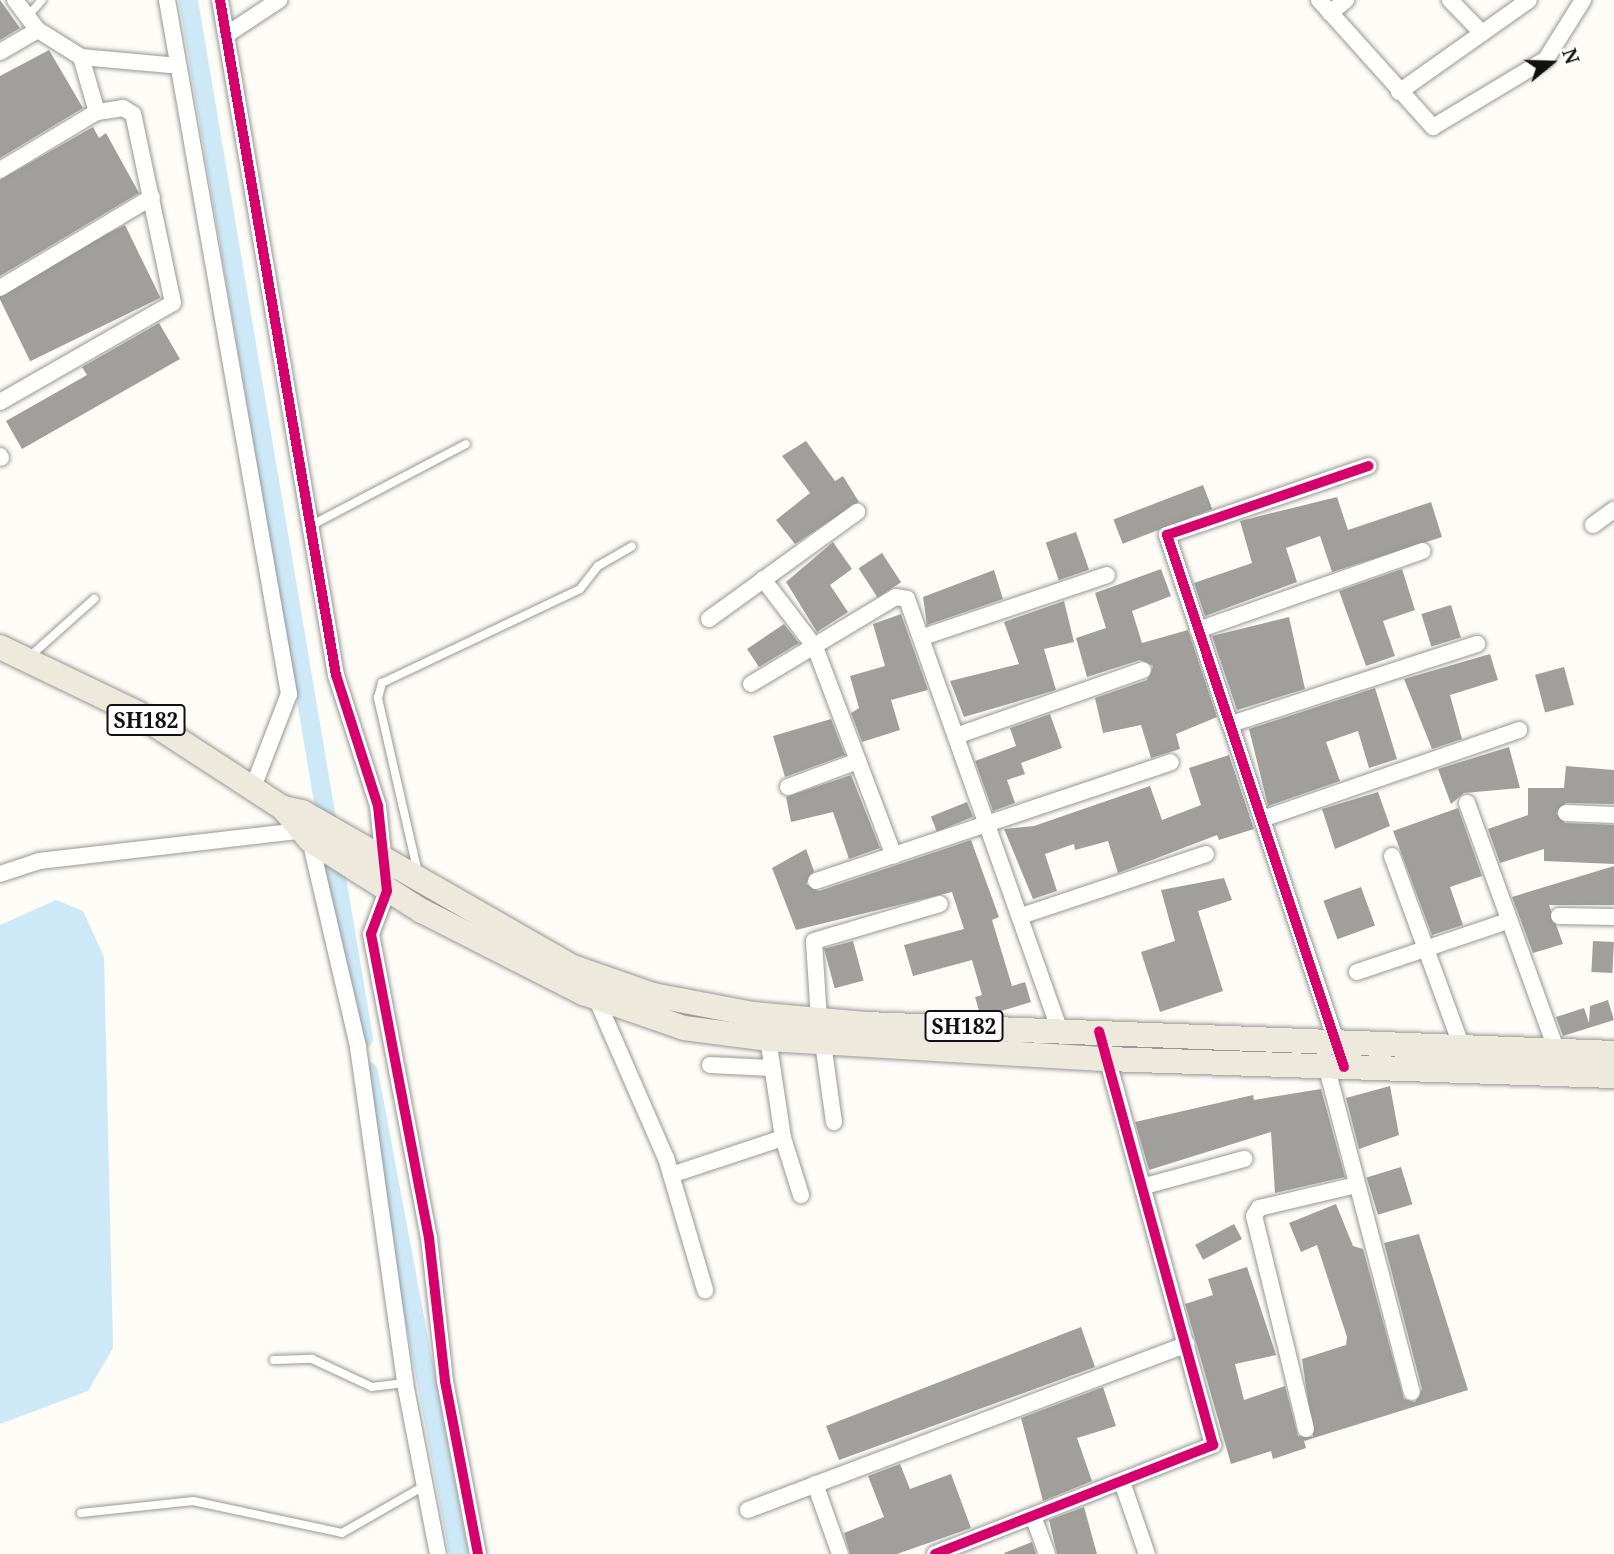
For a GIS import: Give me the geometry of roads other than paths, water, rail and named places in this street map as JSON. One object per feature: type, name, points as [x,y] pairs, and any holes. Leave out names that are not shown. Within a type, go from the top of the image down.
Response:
[{"type":"main road","name":"SH182","points":[[0,647],[136,713],[283,808],[311,835],[387,891],[596,998],[628,998]]},
{"type":"main road","name":"SH182","points":[[311,835],[353,842],[421,886],[684,1028],[766,1027],[821,1031],[1107,1059],[1560,1061],[1614,1053]]},
{"type":"main road","name":"SH182","points":[[821,1031],[1099,1031],[1336,1059],[1462,1047],[1560,1061],[1614,1076]]},
{"type":"street","points":[[15,0],[38,30],[80,57],[179,66]]},
{"type":"street","points":[[167,0],[289,694],[252,790]]},
{"type":"street","points":[[220,0],[336,675],[374,791],[387,891],[371,934],[429,1238],[445,1381],[478,1554]]},
{"type":"street","points":[[226,35],[279,0]]},
{"type":"street","points":[[1319,0],[1426,123],[1442,125],[1552,53],[1583,0]]},
{"type":"street","points":[[1330,13],[1346,0]]},
{"type":"street","points":[[1450,0],[1482,33]]},
{"type":"street","points":[[1399,92],[1529,0]]},
{"type":"street","points":[[0,52],[38,30]]},
{"type":"street","points":[[80,57],[97,112]]},
{"type":"street","points":[[0,170],[97,112],[130,108],[152,197],[170,309],[0,402]]},
{"type":"street","points":[[0,288],[152,197]]},
{"type":"street","points":[[1368,466],[1167,535],[1265,818],[1336,1059],[1356,1185],[1412,1392]]},
{"type":"street","points":[[1593,525],[1614,510]]},
{"type":"street","points":[[709,619],[857,512]]},
{"type":"street","points":[[1198,630],[1422,551]]},
{"type":"street","points":[[923,637],[1107,575]]},
{"type":"street","points":[[764,579],[814,647],[894,856]]},
{"type":"street","points":[[751,684],[902,595],[923,637],[1059,1029]]},
{"type":"street","points":[[1231,724],[1477,644]]},
{"type":"street","points":[[956,736],[1143,670]]},
{"type":"street","points":[[1265,818],[1519,730]]},
{"type":"street","points":[[788,787],[858,761]]},
{"type":"street","points":[[816,881],[1171,762]]},
{"type":"street","points":[[1467,803],[1506,922],[1560,1061]]},
{"type":"street","points":[[1566,813],[1614,815]]},
{"type":"street","points":[[0,874],[39,861],[311,835],[358,1047],[405,1384],[438,1554]]},
{"type":"street","points":[[1021,916],[1206,854]]},
{"type":"street","points":[[1392,856],[1462,1047]]},
{"type":"street","points":[[834,1122],[821,1031],[814,941],[940,904]]},
{"type":"street","points":[[1559,916],[1614,917]]},
{"type":"street","points":[[1357,972],[1506,922]]},
{"type":"street","points":[[596,998],[671,1175],[705,1290]]},
{"type":"street","points":[[766,1027],[770,1068],[783,1138],[801,1195]]},
{"type":"street","points":[[939,1553],[1213,1446],[1145,1186],[1099,1031]]},
{"type":"street","points":[[710,1065],[770,1068]]},
{"type":"street","points":[[671,1175],[783,1138]]},
{"type":"street","points":[[1145,1186],[1244,1159]]},
{"type":"street","points":[[1306,1429],[1254,1216],[1259,1208],[1356,1185]]},
{"type":"street","points":[[748,1510],[1187,1344]]},
{"type":"street","points":[[1122,1482],[1147,1554]]},
{"type":"street","points":[[815,1484],[840,1554]]},
{"type":"street","points":[[1033,1516],[1048,1554]]},
{"type":"lane","points":[[27,18],[42,0]]},
{"type":"lane","points":[[310,526],[466,444]]},
{"type":"lane","points":[[421,886],[377,690],[580,589],[597,566],[632,547]]},
{"type":"lane","points":[[26,660],[94,599]]},
{"type":"lane","points":[[274,1360],[312,1359],[372,1387],[405,1384]]},
{"type":"lane","points":[[81,1513],[193,1501],[342,1533],[424,1486]]},
{"type":"water","points":[[56,900],[83,911],[104,957],[113,1348],[88,1391],[0,1424],[0,925]]},
{"type":"waterway","points":[[188,0],[363,1038]]},
{"type":"waterway","points":[[368,1071],[458,1554]]}]
